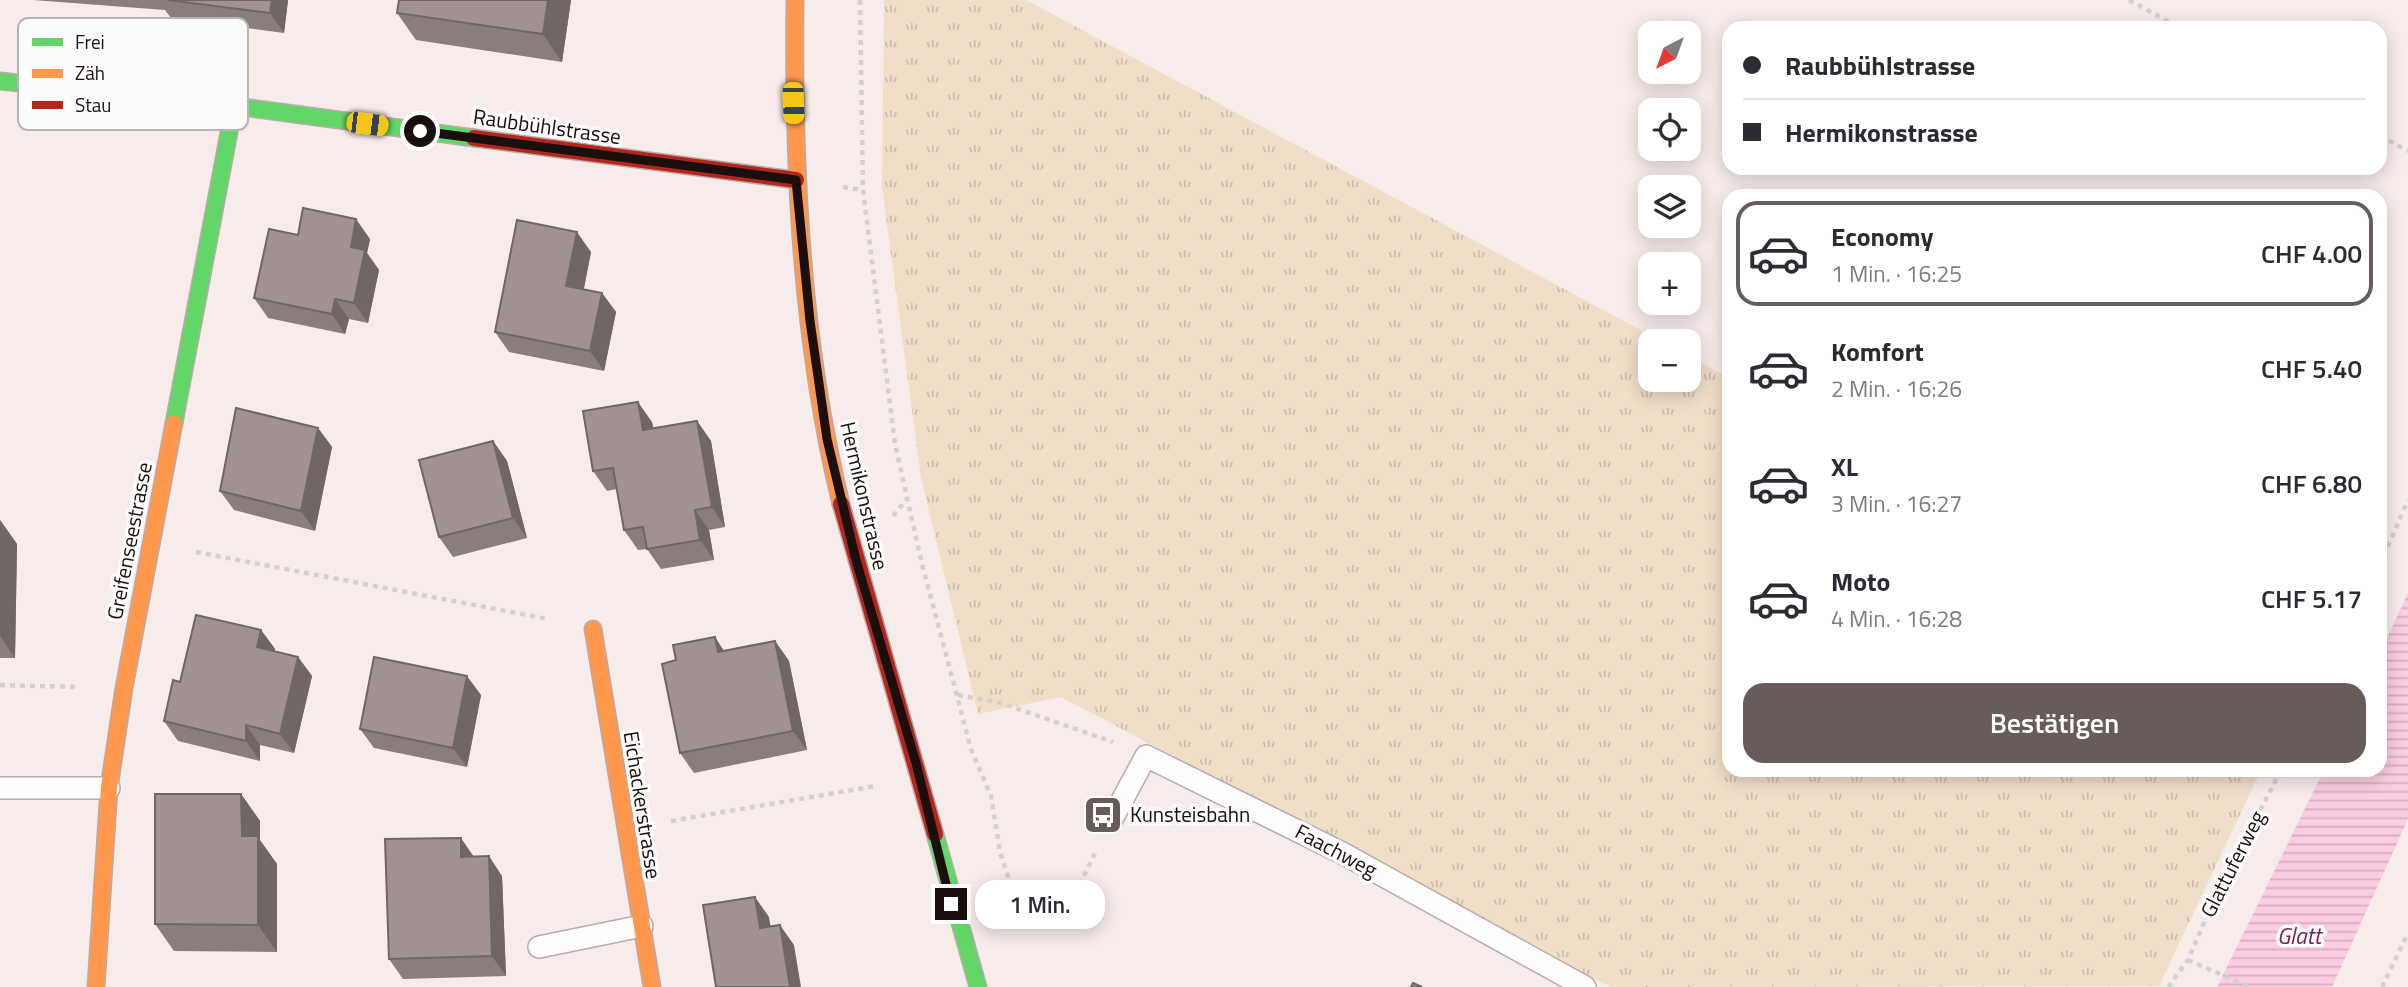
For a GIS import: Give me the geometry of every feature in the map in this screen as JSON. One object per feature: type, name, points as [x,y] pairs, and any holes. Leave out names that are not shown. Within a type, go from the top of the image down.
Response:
[{"type":"street","name":"Hermikonstrasse","points":[[795,0],[793,103],[796,180],[810,321],[827,439],[856,560],[916,763],[951,904],[978,987]]},
{"type":"street","name":"Raubbühlstrasse","points":[[0,81],[18,83]]},
{"type":"street","name":"Raubbühlstrasse","points":[[248,108],[796,180]]},
{"type":"street","name":"Greifenseestrasse","points":[[96,987],[109,788],[124,688],[229,130]]},
{"type":"street","name":"Eichackerstrasse","points":[[593,629],[652,987]]},
{"type":"lane","points":[[1112,819],[1146,756]]},
{"type":"lane","name":"Faachweg","points":[[1146,756],[1342,853],[1585,987]]},
{"type":"lane","points":[[0,788],[109,788]]},
{"type":"lane","points":[[539,947],[642,926]]},
{"type":"path","points":[[860,0],[863,190],[877,321],[895,444],[922,564],[971,750],[991,796],[1000,852],[1010,883]]},
{"type":"path","points":[[2129,0],[2167,21]]},
{"type":"path","points":[[2387,140],[2408,151]]},
{"type":"path","points":[[2387,549],[2408,500]]},
{"type":"path","points":[[192,552],[526,613]]},
{"type":"path","points":[[0,685],[124,688]]},
{"type":"path","points":[[958,695],[1001,703],[1146,756]]},
{"type":"path","name":"Glattuferweg","points":[[2168,987],[2188,960],[2211,904],[2277,777]]},
{"type":"path","points":[[624,829],[877,786]]},
{"type":"path","points":[[990,891],[1010,883],[1049,885],[1075,894],[1112,819]]},
{"type":"path","points":[[2382,987],[2408,933]]},
{"type":"path","points":[[2188,960],[2250,987]]},
{"type":"green space","points":[[884,0],[1026,0],[1639,329],[1638,392],[1701,392],[1701,363],[1722,374],[1722,777],[2258,777],[2159,986],[1611,987],[1061,697],[978,714],[921,478],[882,187]]},
{"type":"water","name":"Glatt","points":[[2408,593],[2408,819],[2332,987],[2217,987],[2321,777],[2387,777],[2387,638]]},
{"type":"building","points":[[168,0],[272,0],[270,13]]},
{"type":"building","points":[[399,0],[548,0],[543,34],[397,13]]},
{"type":"building","points":[[303,208],[356,219],[351,247],[365,250],[354,303],[335,299],[332,314],[254,298],[269,229],[298,235]]},
{"type":"building","points":[[517,220],[577,232],[566,286],[602,293],[590,351],[495,332]]},
{"type":"building","points":[[638,402],[643,430],[697,421],[712,507],[695,510],[700,540],[647,549],[643,527],[624,530],[613,468],[593,471],[583,411]]},
{"type":"building","points":[[236,408],[318,428],[301,511],[220,491]]},
{"type":"building","points":[[493,441],[513,518],[439,537],[419,460]]},
{"type":"building","points":[[196,615],[261,630],[257,647],[298,657],[280,734],[246,725],[246,741],[164,721],[173,680],[180,682]]},
{"type":"building","points":[[715,637],[718,652],[775,641],[793,731],[680,753],[662,664],[676,660],[673,645]]},
{"type":"building","points":[[374,657],[467,676],[453,748],[360,729]]},
{"type":"building","points":[[155,794],[241,794],[242,836],[258,836],[258,925],[155,924]]},
{"type":"building","points":[[461,838],[461,857],[489,856],[492,956],[389,959],[385,839]]},
{"type":"building","points":[[755,897],[760,928],[780,925],[790,987],[716,987],[703,905]]},
{"type":"traffic: fast","points":[[0,81],[18,83]]},
{"type":"traffic: fast","points":[[248,108],[474,138]]},
{"type":"traffic: fast","points":[[174,423],[229,130]]},
{"type":"traffic: fast","points":[[935,834],[978,987]]},
{"type":"traffic: slow","points":[[795,0],[796,127],[802,254],[817,380],[841,504]]},
{"type":"traffic: slow","points":[[96,987],[109,788],[124,688],[174,423]]},
{"type":"traffic: slow","points":[[593,629],[652,987]]},
{"type":"traffic: jam","points":[[474,138],[796,180]]},
{"type":"traffic: jam","points":[[841,504],[935,834]]},
{"type":"place","name":"Kunsteisbahn","points":[[1103,815]]},
{"type":"route","points":[[420,131],[796,180],[810,321],[827,439],[856,560],[916,763],[951,904]]}]
